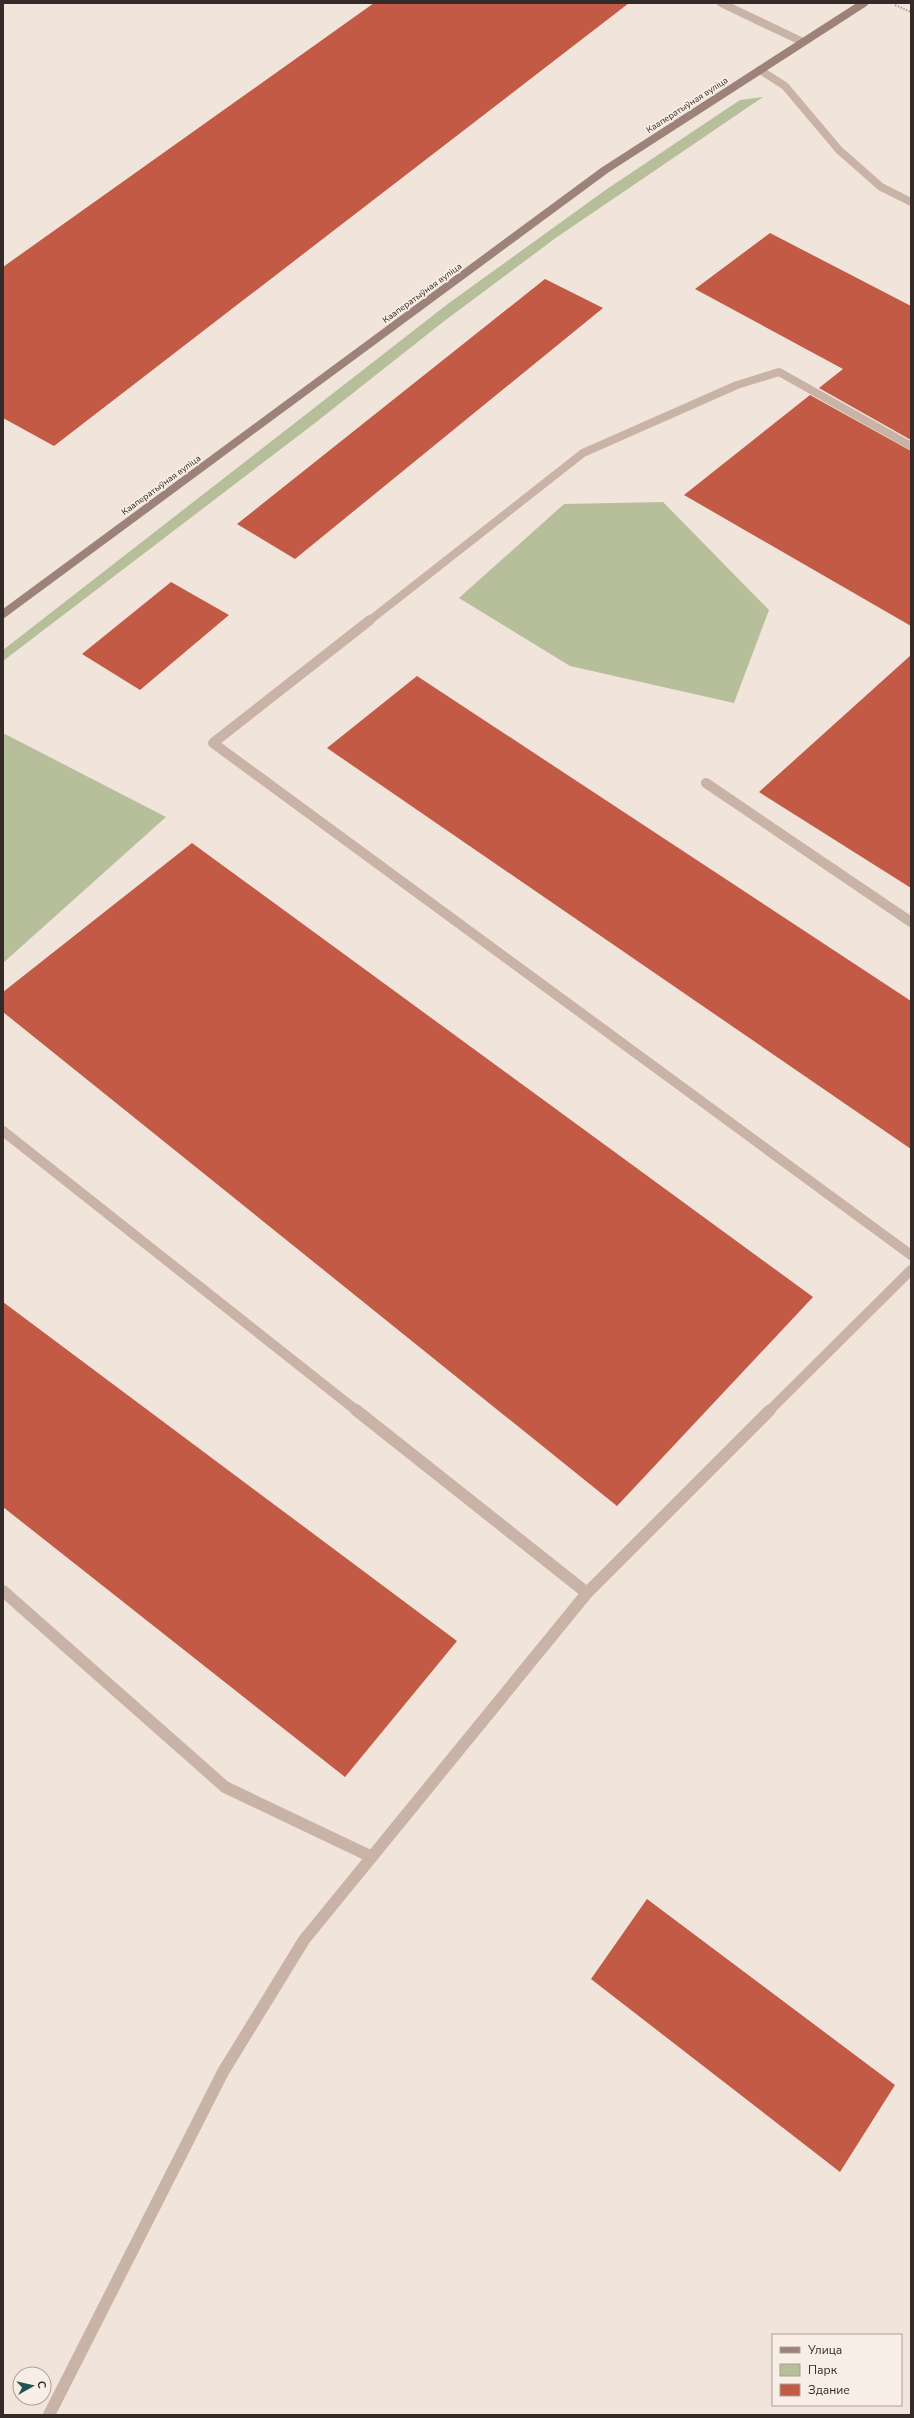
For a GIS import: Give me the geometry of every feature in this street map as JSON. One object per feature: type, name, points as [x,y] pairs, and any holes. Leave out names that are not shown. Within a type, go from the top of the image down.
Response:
[{"type":"main road","name":"Кааператыўная вуліца","points":[[3,614],[605,170],[864,3]]},
{"type":"lane","points":[[721,3],[803,42]]},
{"type":"lane","points":[[760,70],[786,86],[839,150],[881,187],[911,202]]},
{"type":"lane","points":[[911,446],[779,372],[737,385],[583,454],[213,743],[911,1255]]},
{"type":"lane","points":[[706,783],[911,922]]},
{"type":"lane","points":[[3,1131],[587,1593]]},
{"type":"lane","points":[[50,2415],[223,2072],[304,1940],[587,1593],[911,1270]]},
{"type":"lane","points":[[3,1591],[225,1787],[372,1857]]},
{"type":"path","points":[[891,3],[911,12]]},
{"type":"green space","points":[[763,97],[557,237],[443,322],[315,423],[3,661],[3,650],[449,303],[607,189],[740,100]]},
{"type":"green space","points":[[663,502],[769,610],[734,703],[570,666],[459,598],[564,504]]},
{"type":"green space","points":[[3,733],[166,817],[3,963]]},
{"type":"building","points":[[374,3],[629,3],[54,446],[3,418],[3,267]]},
{"type":"building","points":[[770,233],[911,306],[911,440],[819,388],[843,369],[695,289]]},
{"type":"building","points":[[545,279],[603,308],[295,559],[237,524]]},
{"type":"building","points":[[810,395],[911,451],[911,626],[684,495]]},
{"type":"building","points":[[171,582],[229,615],[140,690],[82,654]]},
{"type":"building","points":[[911,655],[911,888],[759,792]]},
{"type":"building","points":[[417,676],[911,1001],[911,1149],[327,748]]},
{"type":"building","points":[[192,843],[813,1297],[617,1506],[3,1012],[3,992]]},
{"type":"building","points":[[3,1302],[457,1641],[345,1777],[3,1507]]},
{"type":"building","points":[[647,1899],[895,2085],[840,2172],[591,1979]]}]
